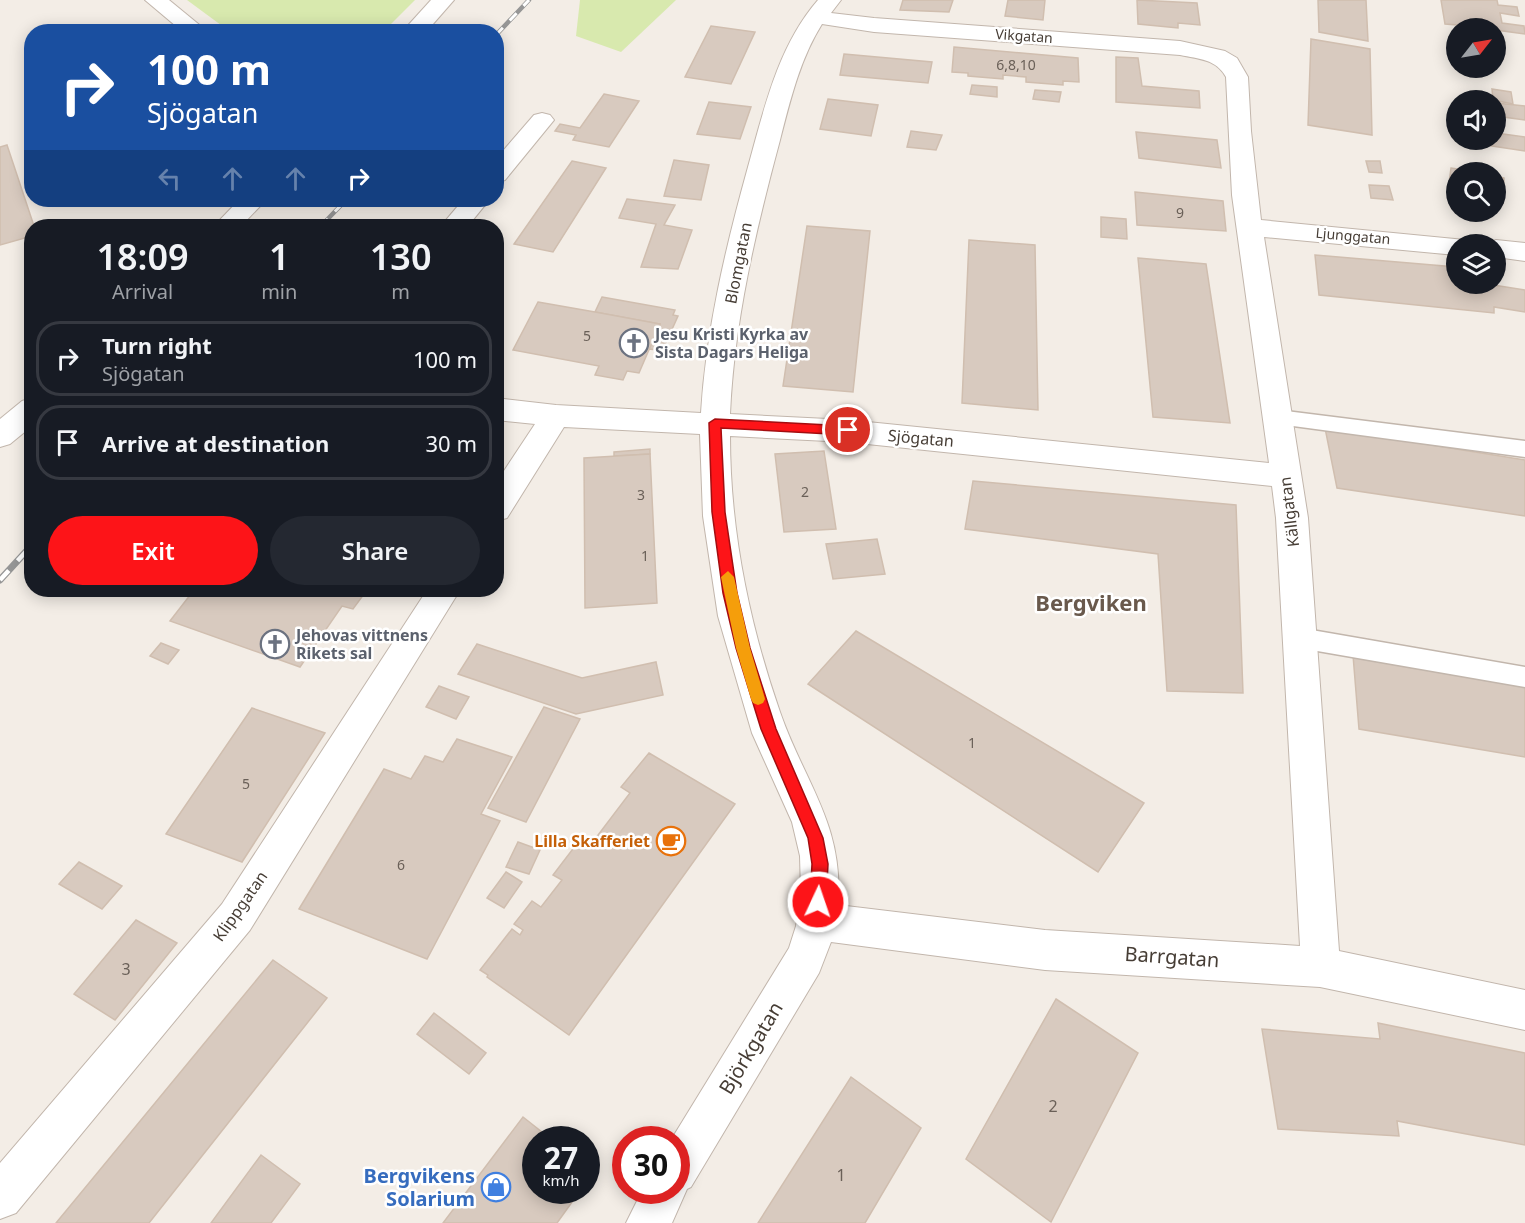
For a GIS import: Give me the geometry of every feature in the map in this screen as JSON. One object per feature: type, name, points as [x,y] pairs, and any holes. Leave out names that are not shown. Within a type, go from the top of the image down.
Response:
[{"type":"street","points":[[156,0],[187,24]]},
{"type":"street","points":[[420,24],[443,0]]},
{"type":"street","name":"Vikgatan","points":[[823,8],[874,25],[1180,48],[1203,51],[1229,63]]},
{"type":"street","name":"Blomgatan","points":[[817,921],[820,864],[816,838],[768,726],[743,648],[730,593],[718,512],[715,423],[719,367],[738,256],[755,185],[780,98],[798,52],[823,8]]},
{"type":"street","name":"Källgatan","points":[[1229,63],[1237,77],[1239,131],[1249,227],[1292,518],[1319,920],[1320,967]]},
{"type":"street","points":[[504,165],[542,120]]},
{"type":"street","points":[[234,219],[246,207]]},
{"type":"street","points":[[460,219],[470,207]]},
{"type":"street","name":"Ljunggatan","points":[[1249,227],[1446,245]]},
{"type":"street","points":[[1506,250],[1525,252]]},
{"type":"street","name":"Sjögatan","points":[[504,410],[556,416],[848,430],[1285,476]]},
{"type":"street","points":[[0,436],[24,416]]},
{"type":"street","points":[[504,497],[556,416]]},
{"type":"street","name":"Klippgatan","points":[[0,1197],[236,917],[440,597]]},
{"type":"street","name":"Barrgatan","points":[[817,921],[871,930],[1045,950],[1320,967],[1525,1010]]},
{"type":"street","name":"Björkgatan","points":[[690,1149],[805,959],[817,921]]},
{"type":"street","points":[[648,1223],[659,1204]]},
{"type":"lane","points":[[1278,417],[1525,449]]},
{"type":"lane","points":[[1300,638],[1525,677]]},
{"type":"green space","points":[[187,0],[415,0],[391,24],[220,24]]},
{"type":"green space","points":[[580,0],[676,0],[621,52],[576,36]]},
{"type":"building","points":[[903,0],[953,0],[949,12],[900,10]]},
{"type":"building","points":[[1008,0],[1045,0],[1043,20],[1005,16]]},
{"type":"building","points":[[1137,0],[1197,3],[1200,25],[1178,23],[1178,28],[1138,24]]},
{"type":"building","points":[[1318,0],[1366,0],[1368,41],[1319,32]]},
{"type":"building","points":[[1441,0],[1497,0],[1498,5],[1517,7],[1519,16],[1500,13],[1501,18],[1446,18],[1445,24]]},
{"type":"building","points":[[1506,24],[1524,26],[1525,34],[1506,31]]},
{"type":"building","points":[[711,26],[755,32],[731,84],[685,77]]},
{"type":"building","points":[[1311,39],[1370,49],[1372,135],[1308,125]]},
{"type":"building","points":[[954,47],[1078,58],[1079,82],[1063,81],[1063,85],[1026,82],[1026,77],[1003,75],[1003,79],[952,72]]},
{"type":"building","points":[[844,54],[932,62],[928,83],[840,75]]},
{"type":"building","points":[[1116,57],[1138,58],[1142,86],[1199,91],[1200,108],[1116,102]]},
{"type":"building","points":[[972,85],[997,87],[997,97],[970,94]]},
{"type":"building","points":[[1035,90],[1061,92],[1059,102],[1033,99]]},
{"type":"building","points":[[1506,91],[1511,92],[1513,104],[1506,103]]},
{"type":"building","points":[[604,94],[639,101],[609,147],[573,140],[576,135],[555,131],[560,124],[580,128]]},
{"type":"building","points":[[828,99],[878,105],[871,136],[820,129]]},
{"type":"building","points":[[709,102],[751,107],[740,139],[697,134]]},
{"type":"building","points":[[1506,104],[1525,106],[1525,120],[1506,117]]},
{"type":"building","points":[[911,131],[942,135],[936,150],[907,147]]},
{"type":"building","points":[[1136,132],[1217,140],[1221,168],[1139,158]]},
{"type":"building","points":[[1506,134],[1525,137],[1525,151],[1506,148]]},
{"type":"building","points":[[7,145],[24,196],[24,207],[28,207],[32,219],[24,219],[24,238],[0,245],[0,147]]},
{"type":"building","points":[[674,160],[709,165],[701,200],[664,196]]},
{"type":"building","points":[[572,161],[606,168],[553,252],[514,244]]},
{"type":"building","points":[[1366,161],[1380,161],[1382,173],[1369,172]]},
{"type":"building","points":[[1369,185],[1389,186],[1393,200],[1371,198]]},
{"type":"building","points":[[1135,192],[1223,201],[1226,231],[1137,225]]},
{"type":"building","points":[[627,199],[675,205],[664,225],[692,230],[678,269],[641,267],[656,224],[619,218]]},
{"type":"building","points":[[1101,217],[1126,219],[1127,239],[1101,237]]},
{"type":"building","points":[[807,226],[870,231],[853,392],[783,386]]},
{"type":"building","points":[[969,240],[1035,245],[1038,410],[962,403]]},
{"type":"building","points":[[1315,255],[1446,266],[1446,294],[1506,294],[1506,287],[1525,290],[1525,312],[1494,307],[1494,313],[1319,295]]},
{"type":"building","points":[[1138,258],[1206,264],[1230,423],[1153,417]]},
{"type":"building","points":[[602,297],[675,310],[673,315],[678,316],[665,345],[660,344],[658,350],[649,349],[660,324],[595,312]]},
{"type":"building","points":[[538,302],[660,324],[639,373],[627,371],[623,380],[595,375],[599,366],[513,350]]},
{"type":"building","points":[[1325,428],[1525,460],[1525,516],[1337,488]]},
{"type":"building","points":[[650,449],[650,454],[614,456],[614,452]]},
{"type":"building","points":[[824,451],[836,529],[784,532],[775,454]]},
{"type":"building","points":[[650,454],[657,603],[585,608],[584,458]]},
{"type":"building","points":[[973,481],[1236,505],[1243,693],[1167,691],[1158,554],[965,529]]},
{"type":"building","points":[[877,539],[885,574],[833,579],[826,544]]},
{"type":"building","name":"Jehovas vittnens Rikets sal","points":[[189,597],[362,597],[353,609],[342,606],[300,667],[170,621]]},
{"type":"building","points":[[856,631],[1144,803],[1098,872],[808,684]]},
{"type":"building","points":[[161,643],[179,650],[168,664],[150,656]]},
{"type":"building","points":[[477,644],[582,678],[656,662],[663,695],[576,714],[458,674]]},
{"type":"building","points":[[1353,655],[1525,685],[1525,757],[1359,729]]},
{"type":"building","points":[[439,686],[469,697],[456,719],[426,707]]},
{"type":"building","points":[[544,707],[580,719],[526,822],[488,808]]},
{"type":"building","points":[[252,708],[325,733],[242,862],[166,834]]},
{"type":"building","points":[[457,739],[512,757],[481,814],[500,821],[427,959],[299,909],[384,769],[411,779],[425,756],[443,762]]},
{"type":"building","points":[[649,753],[735,804],[569,1035],[480,970],[512,929],[520,935],[523,930],[514,924],[532,901],[541,907],[562,880],[553,875],[582,837],[592,843],[630,793],[621,787]]},
{"type":"building","points":[[518,842],[540,850],[529,874],[506,867]]},
{"type":"building","points":[[79,862],[122,886],[102,909],[59,884]]},
{"type":"building","points":[[506,872],[522,882],[504,908],[487,898]]},
{"type":"building","points":[[136,920],[177,943],[115,1020],[74,994]]},
{"type":"building","points":[[273,960],[327,998],[149,1223],[56,1223]]},
{"type":"building","points":[[1056,999],[1138,1053],[1051,1222],[966,1159]]},
{"type":"building","points":[[434,1013],[486,1053],[469,1074],[417,1034]]},
{"type":"building","points":[[1378,1023],[1525,1053],[1525,1145],[1397,1121],[1399,1136],[1278,1129],[1262,1029],[1380,1039]]},
{"type":"building","points":[[851,1077],[921,1128],[865,1223],[758,1223]]},
{"type":"building","points":[[523,1117],[534,1126],[522,1126],[522,1204],[571,1204],[557,1223],[443,1223]]},
{"type":"building","points":[[261,1155],[300,1184],[271,1223],[211,1223]]},
{"type":"railway","points":[[504,27],[529,0]]},
{"type":"railway","points":[[328,219],[339,207]]},
{"type":"railway","points":[[0,580],[24,554]]},
{"type":"slow traffic","points":[[728,577],[743,648],[758,699]]},
{"type":"place","name":"Jesu Kristi Kyrka av Sista Dagars Heliga","points":[[634,343]]},
{"type":"place","name":"Jehovas vittnens Rikets sal","points":[[275,644]]},
{"type":"place","name":"Lilla Skafferiet","points":[[671,841]]},
{"type":"place","name":"Bergvikens Solarium","points":[[496,1187]]},
{"type":"district","name":"Bergviken","points":[[1091,603]]},
{"type":"route","points":[[818,902],[820,864],[816,838],[810,820],[774,745],[743,648],[730,593],[718,512],[715,423],[848,430]]}]
